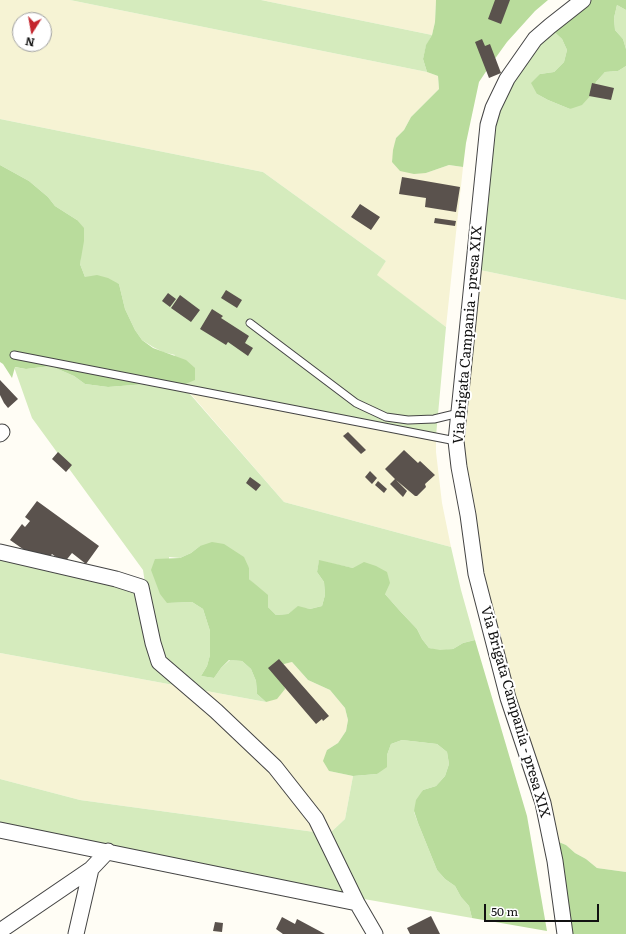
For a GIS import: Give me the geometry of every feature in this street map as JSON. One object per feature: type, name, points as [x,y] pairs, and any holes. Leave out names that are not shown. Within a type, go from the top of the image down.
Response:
[{"type":"street","name":"Via Brigata Campania - presa XIX","points":[[565,934],[555,861],[543,803],[508,698],[476,574],[456,441],[488,125],[493,108],[507,79],[535,40],[583,0]]},
{"type":"street","points":[[0,552],[141,586],[153,643],[159,662],[216,711],[275,767],[316,819],[357,903],[375,934]]},
{"type":"street","points":[[0,830],[357,903]]},
{"type":"street","points":[[0,931],[91,869],[108,852]]},
{"type":"street","points":[[76,934],[91,869]]},
{"type":"lane","points":[[250,323],[356,402],[386,417],[408,420],[434,418],[459,413]]},
{"type":"lane","points":[[14,355],[456,441]]},
{"type":"shaded area","points":[[0,0],[70,0],[427,72],[438,76],[439,89],[411,117],[404,130],[396,138],[392,162],[426,173],[449,165],[463,167],[446,327],[376,275],[386,261],[263,172],[0,119]]},
{"type":"shaded area","points":[[261,0],[436,0],[435,22],[432,35]]},
{"type":"shaded area","points":[[475,269],[626,300],[626,872],[597,868],[566,845],[554,840],[483,584],[459,451]]},
{"type":"shaded area","points":[[183,385],[436,436],[436,452],[442,503],[451,547],[284,502]]},
{"type":"shaded area","points":[[0,653],[266,702],[281,677],[279,665],[292,662],[308,680],[330,690],[345,708],[348,720],[346,731],[338,743],[327,750],[329,771],[353,776],[345,819],[329,834],[80,800],[0,779]]},
{"type":"green space","points":[[70,0],[261,0],[432,35],[426,46],[423,59],[427,72]]},
{"type":"green space","points":[[436,0],[548,0],[535,11],[507,42],[479,82],[466,143],[463,167],[449,165],[426,173],[414,174],[400,171],[392,162],[393,150],[396,138],[404,130],[411,117],[439,89],[438,76],[427,72],[423,59],[426,45],[432,35],[435,22]]},
{"type":"green space","points":[[582,0],[626,0],[626,10],[617,5],[614,18],[615,30],[623,39],[626,49],[626,66],[618,71],[605,72],[596,82],[591,95],[582,105],[570,109],[537,94],[531,83],[540,74],[554,72],[564,62],[567,50],[562,39],[550,28]]},
{"type":"green space","points":[[617,5],[626,10],[626,49],[623,39],[615,30],[614,18]]},
{"type":"green space","points":[[550,28],[562,39],[567,50],[564,62],[554,72],[540,74],[537,94],[548,100],[570,109],[591,95],[596,82],[605,72],[618,71],[626,66],[626,300],[475,269],[489,147],[500,92]]},
{"type":"green space","points":[[0,119],[263,172],[386,261],[377,275],[446,327],[436,436],[183,386],[284,502],[451,547],[475,640],[463,643],[453,649],[440,651],[429,648],[417,629],[385,594],[353,568],[319,561],[317,572],[324,582],[325,595],[322,606],[310,609],[298,607],[288,614],[276,615],[268,607],[257,587],[249,579],[249,568],[200,546],[191,553],[180,558],[169,557],[167,603],[192,602],[203,609],[210,631],[210,655],[207,666],[201,676],[214,678],[221,668],[230,660],[242,661],[251,669],[256,681],[257,694],[266,702],[0,653],[0,548],[145,583],[143,570],[32,418],[14,367],[26,369],[51,366],[74,376],[85,384],[108,387],[146,384],[175,355],[163,352],[142,340],[135,330],[125,309],[119,284],[85,277],[80,264],[81,253],[77,220],[55,206],[48,197],[29,181],[0,165]]},
{"type":"green space","points":[[0,165],[29,181],[48,197],[55,206],[77,220],[84,228],[84,241],[80,264],[85,277],[97,275],[108,278],[119,284],[125,309],[135,330],[142,340],[153,348],[186,360],[195,368],[195,380],[183,385],[146,384],[108,387],[85,384],[74,376],[51,366],[26,369],[15,367],[12,378],[0,362]]},
{"type":"green space","points":[[212,542],[224,544],[244,557],[249,568],[249,579],[268,595],[268,607],[276,615],[288,614],[298,606],[310,609],[322,606],[325,595],[324,582],[317,572],[319,560],[353,568],[364,562],[387,572],[390,583],[385,594],[417,629],[429,648],[440,650],[453,649],[463,643],[475,640],[527,816],[547,931],[472,918],[469,906],[461,897],[455,886],[445,879],[437,870],[414,811],[416,800],[423,790],[436,786],[445,776],[449,764],[447,752],[437,744],[402,740],[391,744],[387,755],[387,767],[377,774],[353,776],[329,771],[323,761],[327,750],[338,743],[346,731],[348,720],[345,708],[330,690],[308,680],[292,662],[280,665],[285,689],[277,699],[266,702],[257,694],[256,681],[251,669],[242,661],[229,660],[214,678],[201,676],[207,666],[210,655],[210,631],[203,609],[192,602],[167,603],[160,594],[151,570],[155,559],[180,558],[191,553],[200,546]]},
{"type":"green space","points":[[402,740],[437,744],[447,752],[449,764],[445,776],[436,786],[423,790],[414,812],[437,870],[445,879],[455,886],[461,897],[469,906],[472,918],[0,835],[0,779],[80,800],[329,834],[345,819],[353,776],[377,774],[391,744]]},
{"type":"green space","points":[[554,840],[566,845],[597,868],[626,872],[626,934],[571,934]]},
{"type":"building","points":[[495,0],[510,0],[501,24],[488,19]]},
{"type":"building","points":[[482,39],[485,46],[490,44],[501,73],[489,78],[475,42]]},
{"type":"building","points":[[592,83],[614,88],[611,100],[589,96]]},
{"type":"building","points":[[402,177],[460,187],[456,212],[425,207],[426,198],[399,194]]},
{"type":"building","points":[[360,204],[380,217],[371,230],[351,217]]},
{"type":"building","points":[[435,218],[456,221],[455,226],[434,223]]},
{"type":"building","points":[[226,290],[242,300],[237,308],[221,298]]},
{"type":"building","points":[[168,293],[176,299],[170,307],[162,301]]},
{"type":"building","points":[[180,295],[200,310],[191,322],[171,308]]},
{"type":"building","points":[[212,309],[223,316],[221,318],[249,336],[245,343],[253,348],[248,356],[228,342],[226,345],[200,329]]},
{"type":"building","points":[[0,380],[18,399],[8,408],[0,395]]},
{"type":"building","points":[[348,432],[366,450],[361,454],[343,436]]},
{"type":"building","points":[[404,450],[418,463],[420,461],[435,475],[425,484],[426,487],[417,496],[415,496],[396,480],[407,491],[403,497],[390,484],[395,479],[385,469]]},
{"type":"building","points":[[58,452],[72,465],[66,472],[52,459]]},
{"type":"building","points":[[370,471],[377,478],[372,484],[365,477]]},
{"type":"building","points":[[250,477],[261,485],[256,491],[246,483]]},
{"type":"building","points":[[378,481],[387,489],[384,493],[375,485]]},
{"type":"building","points":[[37,501],[99,546],[86,564],[72,553],[64,563],[52,554],[47,560],[30,554],[10,540],[22,524],[25,527],[30,521],[25,517]]},
{"type":"building","points":[[279,659],[329,716],[323,721],[322,719],[316,724],[268,668]]},
{"type":"building","points":[[431,916],[440,934],[410,934],[407,928]]},
{"type":"building","points":[[282,917],[295,924],[297,919],[325,934],[283,934],[276,929]]},
{"type":"building","points":[[215,922],[223,923],[222,932],[213,931]]}]
